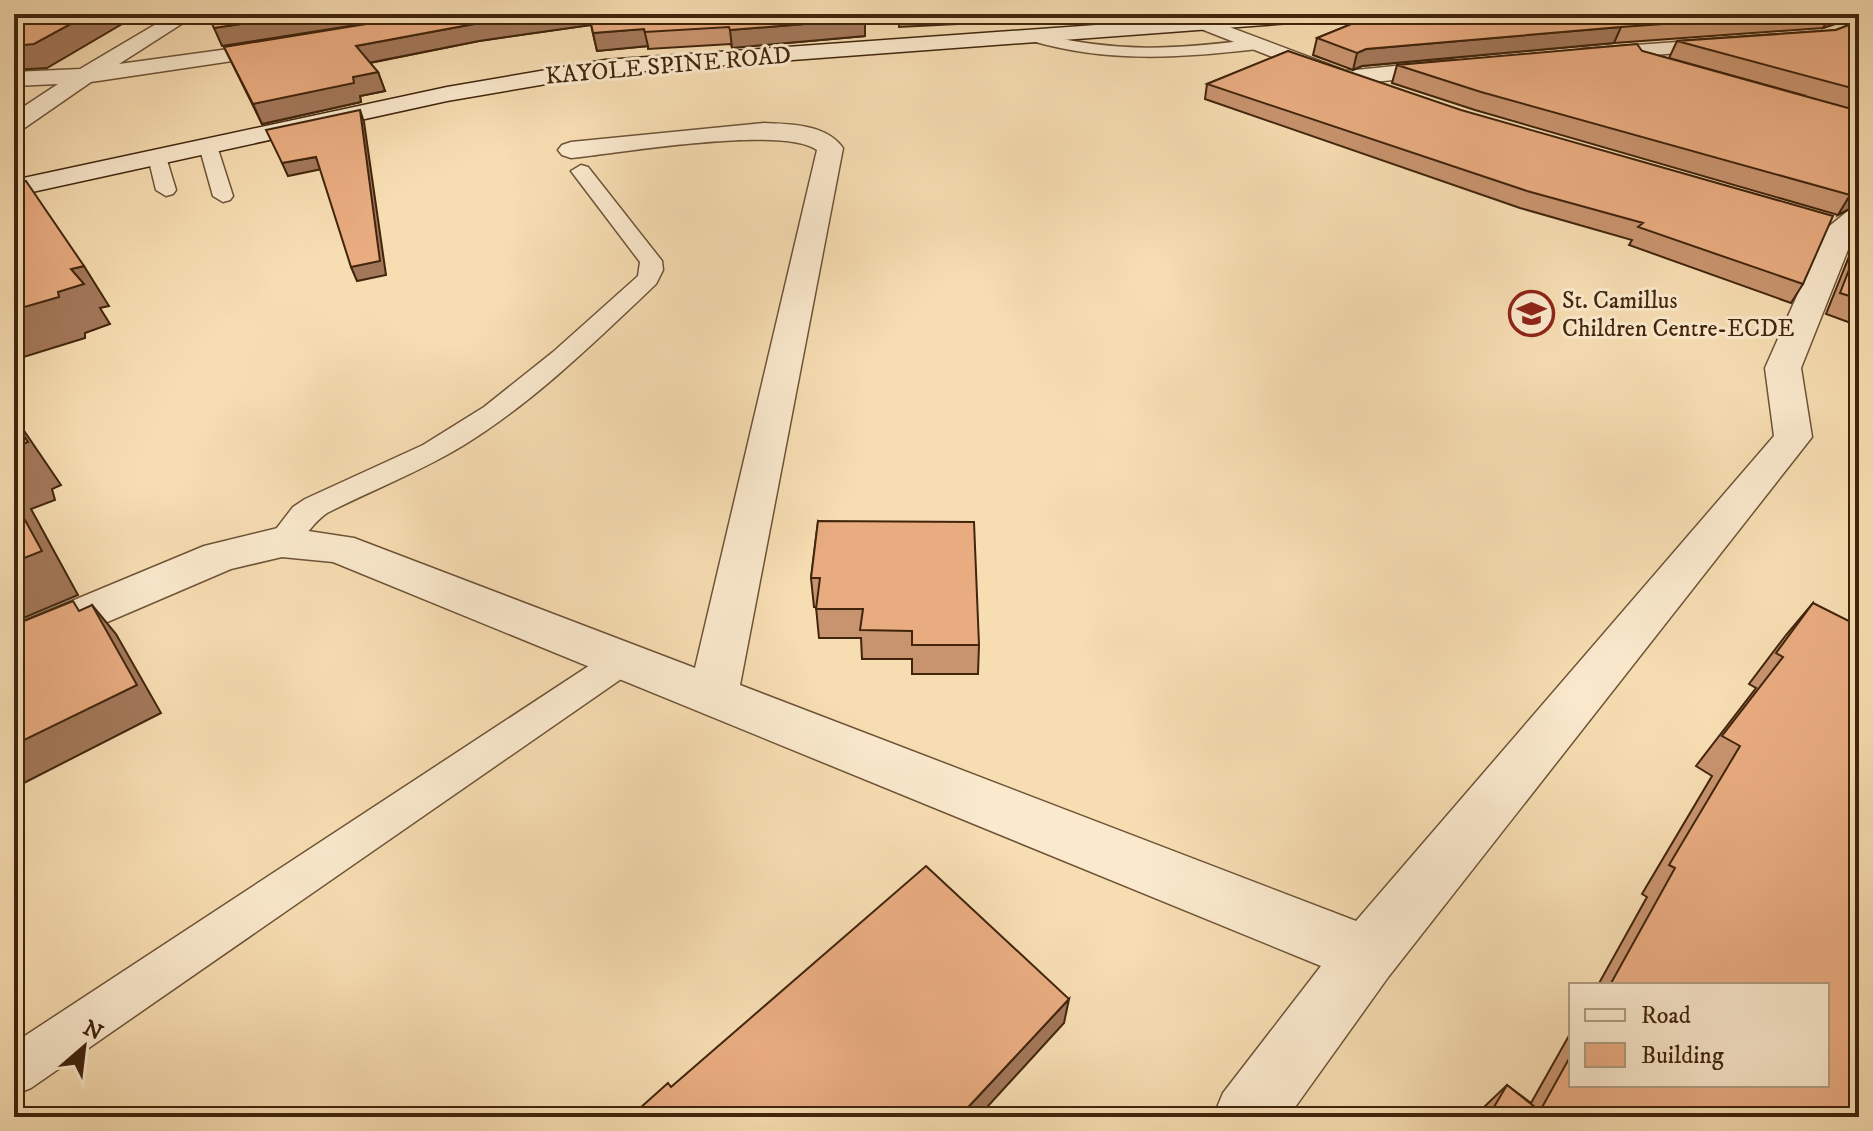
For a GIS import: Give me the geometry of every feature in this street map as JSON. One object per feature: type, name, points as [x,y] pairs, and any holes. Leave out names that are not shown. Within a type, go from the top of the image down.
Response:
[{"type":"street","points":[[14,124],[85,76],[187,14]]},
{"type":"street","name":"KAYOLE SPINE ROAD","points":[[14,188],[447,94],[590,69],[1331,14]]},
{"type":"street","points":[[1208,25],[1404,98]]},
{"type":"street","points":[[1566,57],[1751,42]]},
{"type":"street","points":[[14,79],[85,76],[307,44]]},
{"type":"street","points":[[1614,52],[1675,70]]},
{"type":"street","points":[[1344,78],[1471,66]]},
{"type":"street","points":[[576,160],[764,130],[794,132],[822,139],[830,148],[713,695]]},
{"type":"street","points":[[1247,1117],[1367,955],[1793,437],[1783,368],[1843,224]]},
{"type":"street","points":[[14,644],[219,557],[282,542],[339,548],[1367,955]]},
{"type":"lane","points":[[1037,38],[1062,47],[1130,55],[1174,54],[1258,44]]},
{"type":"lane","points":[[208,146],[223,196]]},
{"type":"lane","points":[[157,157],[166,190]]},
{"type":"lane","points":[[282,542],[304,514],[316,506],[428,453],[470,429],[584,338],[648,279],[652,270],[651,261],[576,160]]},
{"type":"lane","points":[[14,1071],[625,659]]},
{"type":"building","points":[[14,14],[89,14],[34,44],[14,46]]},
{"type":"building","points":[[207,14],[309,14],[214,28]]},
{"type":"building","points":[[428,14],[544,14],[356,46],[378,72],[353,77],[354,83],[253,104],[224,47]]},
{"type":"building","points":[[589,14],[864,14],[865,19],[730,30],[729,27],[593,33]]},
{"type":"building","points":[[1376,14],[1804,14],[1366,49],[1357,53],[1317,38]]},
{"type":"building","points":[[1859,21],[1859,90],[1677,41],[1836,30]]},
{"type":"building","points":[[1637,44],[1642,51],[1859,111],[1859,191],[1850,195],[1481,92],[1397,65]]},
{"type":"building","points":[[1288,51],[1461,110],[1833,216],[1803,284],[1638,227],[1643,223],[1527,191],[1207,84]]},
{"type":"building","points":[[360,110],[380,261],[351,267],[316,157],[282,163],[266,130]]},
{"type":"building","points":[[26,181],[84,266],[71,269],[84,284],[58,292],[59,297],[14,310],[14,184]]},
{"type":"building","points":[[1859,244],[1859,299],[1840,293]]},
{"type":"building","points":[[14,421],[28,442],[18,446],[21,456],[14,459]]},
{"type":"building","points":[[14,500],[42,551],[14,562]]},
{"type":"building","points":[[818,521],[974,522],[979,645],[912,645],[912,631],[860,630],[863,609],[816,609],[820,578],[811,578]]},
{"type":"building","points":[[73,601],[79,611],[92,605],[137,685],[14,745],[14,625]]},
{"type":"building","points":[[1813,603],[1859,626],[1859,1117],[1488,1117],[1507,1085],[1540,1111],[1569,1059],[1569,1087],[1829,1087],[1829,983],[1611,983],[1675,868],[1669,865],[1740,746],[1722,736],[1783,657],[1776,653]]},
{"type":"building","points":[[926,866],[1069,999],[959,1117],[630,1117],[668,1083],[671,1087]]},
{"type":"place","name":"St. Camillus Children Centre-ECDE","points":[[1531,314]]}]
